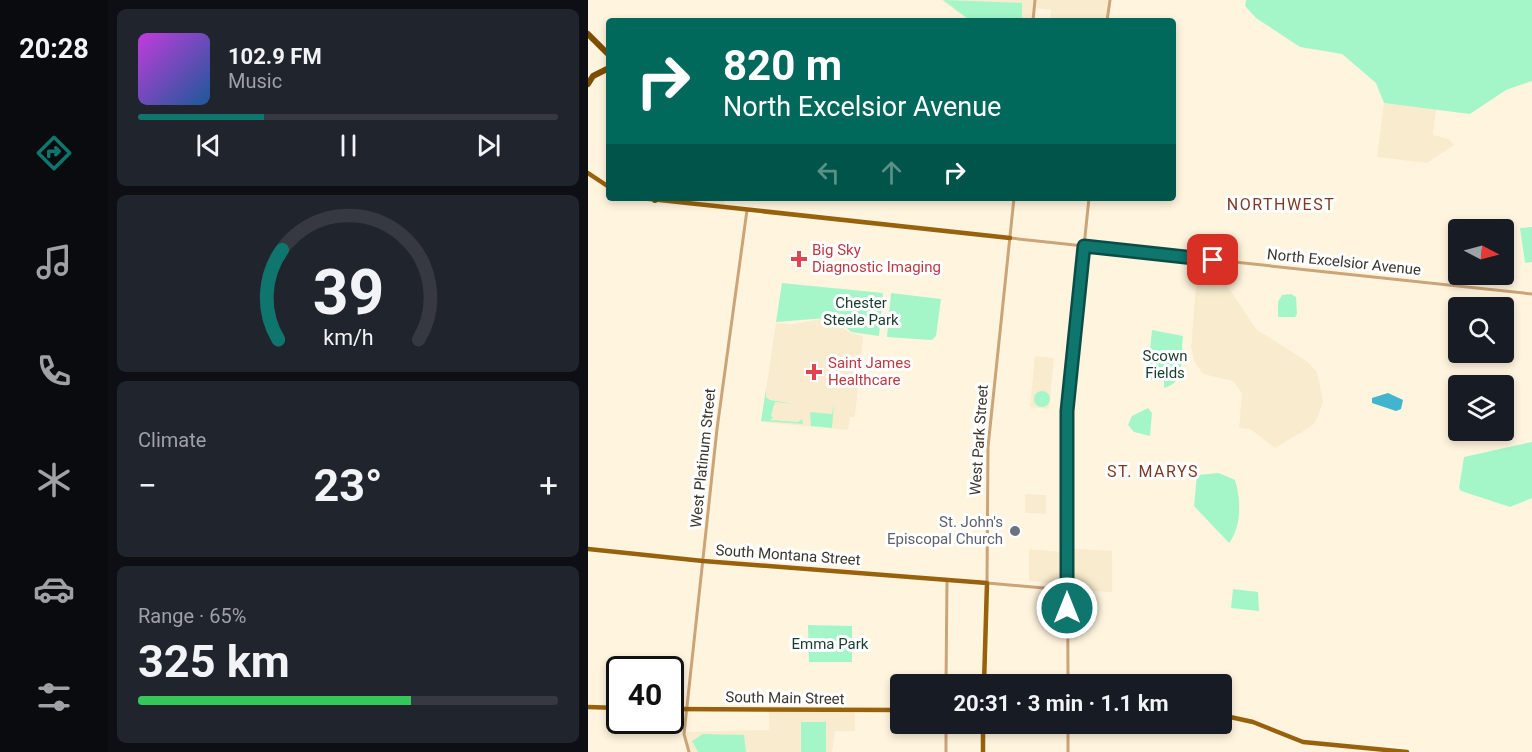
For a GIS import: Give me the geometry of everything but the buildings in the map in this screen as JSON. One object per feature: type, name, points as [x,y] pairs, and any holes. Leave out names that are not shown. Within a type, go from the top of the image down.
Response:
[{"type":"highway","points":[[588,34],[606,52]]},
{"type":"highway","points":[[588,84],[593,76],[606,70]]},
{"type":"main road","points":[[588,173],[606,185]]},
{"type":"main road","points":[[672,201],[1010,238]]},
{"type":"main road","name":"South Montana Street","points":[[588,549],[704,561],[987,583]]},
{"type":"main road","name":"West Park Street","points":[[984,674],[987,583]]},
{"type":"main road","points":[[588,707],[606,708]]},
{"type":"main road","name":"South Main Street","points":[[684,709],[890,711]]},
{"type":"main road","points":[[1232,717],[1253,722],[1303,742],[1407,752]]},
{"type":"main road","points":[[983,734],[983,752]]},
{"type":"street","points":[[1033,18],[1035,0]]},
{"type":"street","points":[[1107,18],[1110,0]]},
{"type":"street","name":"West Park Street","points":[[987,583],[988,447],[1014,201]]},
{"type":"street","points":[[1068,674],[1067,411],[1089,201]]},
{"type":"street","name":"West Platinum Street","points":[[689,752],[684,734],[716,439],[747,210]]},
{"type":"street","name":"North Excelsior Avenue","points":[[1010,238],[1532,294]]},
{"type":"street","points":[[946,674],[947,580]]},
{"type":"street","points":[[987,583],[1066,590]]},
{"type":"street","points":[[946,734],[946,752]]},
{"type":"street","points":[[1068,734],[1068,752]]},
{"type":"shaded area","points":[[941,0],[1110,0],[1107,18],[1050,18],[1051,10],[1035,8],[1033,18],[966,18]]},
{"type":"shaded area","points":[[1384,103],[1436,109],[1433,135],[1449,139],[1454,145],[1427,163],[1377,157]]},
{"type":"shaded area","points":[[693,201],[725,201],[724,205]]},
{"type":"shaded area","points":[[1198,262],[1212,263],[1256,329],[1308,362],[1317,372],[1323,402],[1317,419],[1312,426],[1275,448],[1250,429],[1239,428],[1242,393],[1233,381],[1203,374],[1194,361],[1191,347]]},
{"type":"shaded area","name":"Saint James Healthcare","points":[[821,319],[830,320],[851,333],[863,336],[855,417],[850,417],[848,430],[761,422],[776,323],[793,324]]},
{"type":"shaded area","points":[[1035,356],[1054,358],[1049,409],[1030,407]]},
{"type":"shaded area","points":[[1025,494],[1046,495],[1046,514],[1025,513]]},
{"type":"shaded area","points":[[1067,548],[1112,551],[1112,592],[1066,590]]},
{"type":"shaded area","points":[[1029,549],[1063,552],[1063,584],[1029,581]]},
{"type":"shaded area","points":[[769,709],[855,710],[855,731],[835,731],[832,752],[690,752],[684,732],[769,730]]},
{"type":"green space","points":[[943,0],[1022,3],[1022,18],[967,18]]},
{"type":"green space","points":[[1246,0],[1532,0],[1532,81],[1506,90],[1470,114],[1384,103],[1376,83],[1342,54],[1300,47],[1256,18],[1245,6]]},
{"type":"green space","points":[[1532,227],[1532,262],[1525,263],[1520,228]]},
{"type":"green space","name":"Chester Steele Park","points":[[782,283],[883,293],[879,336],[851,332],[827,318],[776,322]]},
{"type":"green space","points":[[891,293],[941,299],[936,336],[932,340],[887,337]]},
{"type":"green space","points":[[1291,294],[1296,297],[1297,314],[1295,317],[1278,317],[1278,302],[1282,295]]},
{"type":"green space","name":"Scown Fields","points":[[1152,330],[1183,336],[1179,374],[1171,385],[1164,388],[1164,381],[1147,379]]},
{"type":"green space","points":[[766,389],[766,397],[770,400],[794,404],[775,402],[771,415],[773,418],[770,420],[798,422],[802,419],[803,424],[761,421]]},
{"type":"green space","points":[[1042,391],[1048,393],[1050,399],[1048,405],[1042,407],[1036,405],[1034,399],[1036,393]]},
{"type":"green space","points":[[834,404],[832,428],[811,426],[810,412],[832,414]]},
{"type":"green space","points":[[1148,408],[1152,413],[1150,436],[1134,432],[1128,425],[1132,416]]},
{"type":"green space","points":[[1532,442],[1532,498],[1510,507],[1461,491],[1459,488],[1464,457]]},
{"type":"green space","points":[[1219,473],[1235,480],[1238,495],[1238,521],[1229,543],[1194,506],[1197,475]]},
{"type":"green space","points":[[1233,589],[1258,592],[1259,611],[1231,608]]},
{"type":"green space","name":"Emma Park","points":[[808,625],[852,626],[852,662],[809,662]]},
{"type":"green space","points":[[801,722],[826,722],[826,752],[801,752]]},
{"type":"green space","points":[[703,734],[744,735],[746,752],[698,752],[692,741]]},
{"type":"water","points":[[1388,393],[1403,400],[1401,409],[1396,411],[1372,403],[1372,398]]},
{"type":"place","name":"Big Sky Diagnostic Imaging","points":[[799,259]]},
{"type":"place","name":"Saint James Healthcare","points":[[814,372]]},
{"type":"place","name":"St. John's Episcopal Church","points":[[1015,531]]},
{"type":"district","name":"NORTHWEST","points":[[1281,204]]},
{"type":"district","name":"ST. MARYS","points":[[1153,471]]},
{"type":"route","points":[[1067,608],[1067,411],[1084,246],[1213,260]]}]
